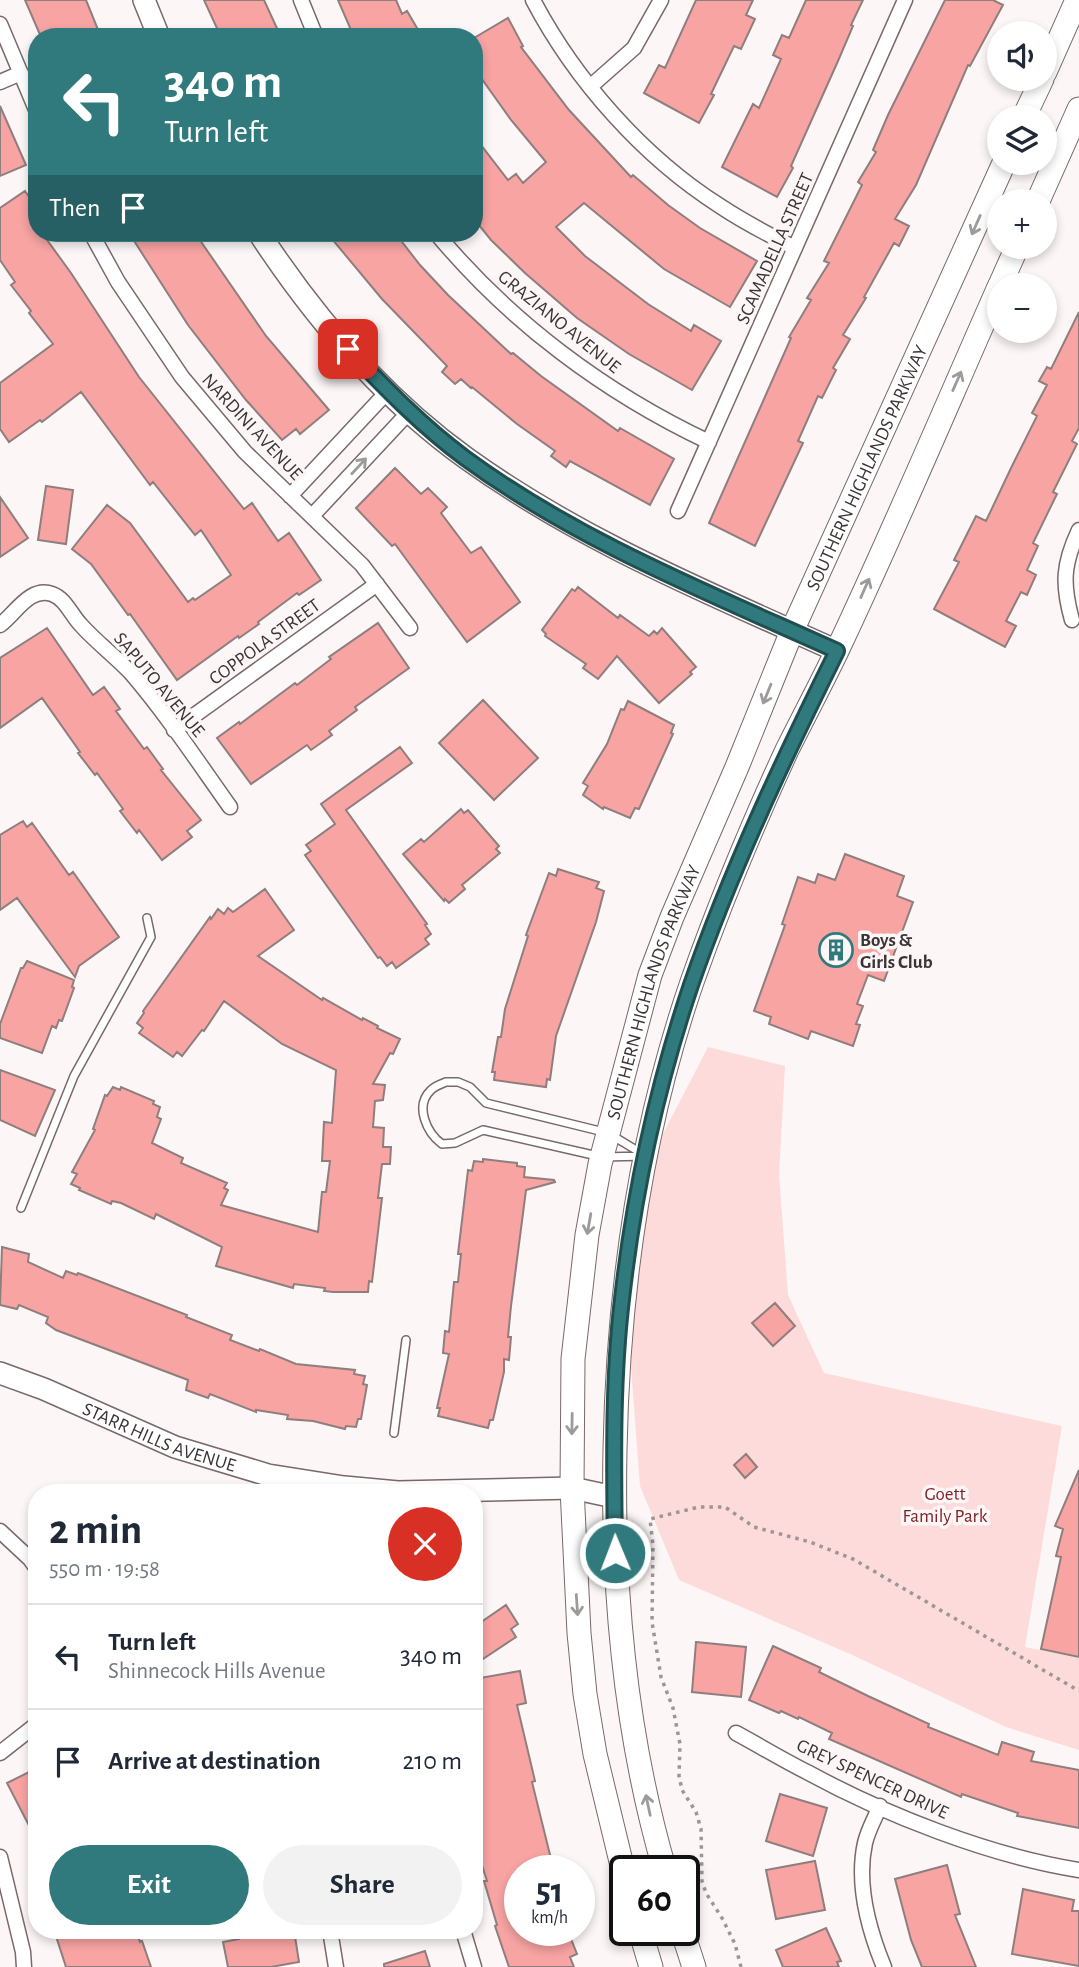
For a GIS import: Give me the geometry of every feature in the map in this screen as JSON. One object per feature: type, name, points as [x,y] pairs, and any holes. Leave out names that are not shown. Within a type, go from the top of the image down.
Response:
[{"type":"main road","points":[[1057,45],[1077,0]]},
{"type":"main road","points":[[1043,189],[1079,109]]},
{"type":"main road","name":"SOUTHERN HIGHLANDS PARKWAY","points":[[619,1855],[595,1754],[585,1694],[579,1633],[572,1488],[574,1347],[587,1235],[602,1157],[650,975],[667,929],[792,631],[999,175]]},
{"type":"main road","name":"SOUTHERN HIGHLANDS PARKWAY","points":[[660,1855],[637,1754],[625,1678],[617,1603],[614,1497],[616,1369],[622,1300],[646,1156],[678,1027],[711,932],[767,796],[837,651],[987,315]]},
{"type":"main road","points":[[645,1946],[651,1967]]},
{"type":"main road","points":[[687,1946],[694,1967]]},
{"type":"street","points":[[144,0],[155,28]]},
{"type":"street","points":[[301,0],[312,28]]},
{"type":"street","points":[[533,0],[562,49],[620,121],[683,180],[719,206],[795,248]]},
{"type":"street","points":[[591,86],[634,48],[661,0]]},
{"type":"street","name":"SCAMADELLA STREET","points":[[678,511],[905,0]]},
{"type":"street","points":[[0,24],[28,92]]},
{"type":"street","points":[[0,82],[20,74]]},
{"type":"street","name":"NARDINI AVENUE","points":[[96,242],[118,282],[182,377],[245,452],[362,565],[410,628]]},
{"type":"street","points":[[265,242],[327,325],[388,391],[464,457],[593,538],[654,570],[837,651]]},
{"type":"street","name":"GRAZIANO AVENUE","points":[[444,242],[506,306],[570,360],[643,409],[709,442]]},
{"type":"street","points":[[290,496],[388,391]]},
{"type":"street","points":[[312,516],[410,411]]},
{"type":"street","points":[[1072,620],[1065,594],[1065,570],[1079,530]]},
{"type":"street","name":"COPPOLA STREET","points":[[174,730],[377,584]]},
{"type":"street","name":"SAPUTO AVENUE","points":[[0,625],[11,617],[29,596],[38,593],[51,594],[65,604],[80,625],[112,653],[174,730],[230,807]]},
{"type":"street","name":"STARR HILLS AVENUE","points":[[0,1373],[44,1389],[175,1447],[268,1475],[325,1484]]},
{"type":"street","name":"STARR HILLS AVENUE","points":[[483,1490],[572,1488],[614,1497]]},
{"type":"street","points":[[0,1531],[28,1557]]},
{"type":"street","points":[[0,1753],[28,1731]]},
{"type":"street","name":"GREY SPENCER DRIVE","points":[[736,1733],[807,1772],[903,1817],[990,1848],[1079,1870]]},
{"type":"street","points":[[880,1806],[866,1840],[861,1868],[870,1926],[884,1967]]},
{"type":"street","points":[[0,1857],[23,1952],[24,1967]]},
{"type":"street","points":[[331,1939],[336,1967]]},
{"type":"street","points":[[466,1939],[474,1967]]},
{"type":"lane","points":[[21,1208],[74,1076],[151,937],[147,918]]},
{"type":"lane","points":[[446,1082],[458,1082],[470,1087],[486,1102],[608,1133],[646,1156],[602,1157],[483,1130],[455,1143],[442,1144],[429,1131],[423,1106],[431,1090],[446,1082]]},
{"type":"lane","points":[[394,1433],[405,1340]]},
{"type":"path","points":[[741,1967],[735,1944],[702,1881],[701,1829],[696,1812],[682,1790],[679,1776],[680,1744],[673,1708],[661,1677],[652,1622],[653,1545],[650,1519],[699,1507],[725,1507],[754,1527],[810,1542],[853,1559],[1079,1691]]},
{"type":"green space","name":"Goett Family Park","points":[[708,1047],[785,1066],[779,1175],[788,1295],[824,1373],[1062,1426],[1025,1647],[1079,1658],[1079,1750],[1006,1727],[850,1654],[679,1580],[640,1486],[626,1300],[650,1159]]},
{"type":"building","points":[[25,0],[86,0],[97,28],[37,28]]},
{"type":"building","points":[[204,0],[264,0],[277,28],[217,28]]},
{"type":"building","points":[[338,0],[396,0],[402,14],[407,11],[417,28],[350,28]]},
{"type":"building","points":[[696,0],[753,0],[746,15],[755,19],[741,49],[734,46],[699,123],[644,93],[659,65],[665,68]]},
{"type":"building","points":[[806,0],[863,0],[791,166],[793,168],[777,197],[722,167],[753,104],[759,108],[781,59],[773,55],[782,35],[789,38]]},
{"type":"building","points":[[945,0],[993,0],[1003,5],[994,21],[987,21],[987,35],[970,66],[968,65],[916,185],[895,219],[909,226],[899,246],[894,243],[864,297],[866,298],[843,335],[850,339],[833,368],[836,370],[822,398],[818,396],[798,441],[803,443],[755,546],[709,523],[791,338],[789,337],[811,300],[807,298],[829,263],[824,261],[862,185],[858,182],[876,152],[873,150]]},
{"type":"building","points":[[508,18],[523,46],[521,47],[569,110],[631,177],[633,175],[700,228],[757,261],[730,307],[664,269],[584,203],[556,227],[585,256],[648,304],[691,331],[694,325],[721,341],[692,390],[629,354],[577,318],[525,273],[483,230],[483,148],[508,180],[516,174],[523,183],[546,162],[483,81],[483,33]]},
{"type":"building","points":[[0,106],[26,165],[0,176]]},
{"type":"building","points":[[25,191],[28,195],[28,242],[49,242],[139,377],[244,509],[252,503],[278,541],[289,533],[321,580],[299,595],[297,593],[258,622],[259,624],[177,680],[91,564],[72,549],[107,505],[130,523],[188,602],[231,575],[201,530],[195,535],[153,482],[150,485],[81,392],[42,422],[40,420],[9,442],[0,429],[0,383],[53,344],[11,285],[15,282],[0,260],[0,208]]},
{"type":"building","points":[[135,242],[201,242],[266,336],[329,410],[300,434],[296,429],[282,440],[246,400],[188,325]]},
{"type":"building","points":[[334,242],[402,242],[448,295],[511,354],[618,431],[620,428],[674,459],[650,505],[570,461],[566,467],[551,456],[555,451],[472,387],[461,379],[455,384],[442,372],[447,366],[382,299]]},
{"type":"building","points":[[1079,312],[1079,428],[1072,441],[1077,444],[1053,492],[1057,494],[1033,543],[1038,546],[1027,570],[1036,575],[1027,595],[1021,592],[1006,621],[1016,626],[1005,647],[934,609],[959,562],[954,560],[976,516],[986,521],[1037,416],[1032,413],[1047,385],[1039,381],[1047,367],[1051,369]]},
{"type":"building","points":[[395,468],[421,494],[428,488],[447,507],[441,513],[471,553],[481,547],[520,602],[467,642],[395,544],[392,546],[356,508]]},
{"type":"building","points":[[46,486],[73,490],[66,544],[38,540]]},
{"type":"building","points":[[0,497],[28,538],[0,557]]},
{"type":"building","points":[[578,587],[618,618],[620,615],[649,636],[654,631],[657,634],[662,628],[696,667],[690,672],[692,674],[659,703],[617,656],[598,679],[583,668],[586,664],[545,636],[542,630],[572,589],[575,591]]},
{"type":"building","points":[[378,623],[409,668],[355,707],[357,710],[329,731],[332,735],[311,750],[307,745],[251,784],[217,738],[295,683],[297,685],[331,659],[329,657]]},
{"type":"building","points":[[47,628],[93,695],[104,687],[120,709],[116,711],[144,749],[147,747],[163,769],[161,770],[201,820],[187,831],[192,837],[162,860],[120,811],[123,809],[97,773],[95,775],[78,753],[80,752],[42,698],[0,728],[0,658]]},
{"type":"building","points":[[483,700],[538,758],[494,800],[439,743]]},
{"type":"building","points":[[628,701],[674,725],[673,734],[639,809],[635,808],[630,818],[604,807],[603,809],[583,795],[588,786],[583,783],[607,744],[621,709],[624,710]]},
{"type":"building","points":[[400,747],[412,763],[346,810],[427,924],[425,925],[431,934],[425,939],[429,944],[396,968],[392,962],[387,966],[378,958],[305,855],[311,851],[306,845],[335,824],[321,804]]},
{"type":"building","points":[[461,809],[464,813],[468,810],[499,846],[496,849],[500,853],[462,885],[465,889],[449,903],[445,899],[444,901],[403,854],[421,839],[424,842]]},
{"type":"building","points":[[23,821],[27,827],[32,823],[69,875],[73,872],[119,937],[79,966],[75,977],[17,898],[0,910],[0,835]]},
{"type":"building","name":"Boys & Girls Club","points":[[845,854],[904,876],[897,896],[913,902],[884,981],[868,975],[857,1004],[863,1006],[856,1024],[860,1025],[853,1046],[811,1031],[808,1039],[769,1024],[771,1017],[754,1011],[785,925],[782,924],[798,877],[815,883],[818,874],[835,880]]},
{"type":"building","points":[[558,869],[599,882],[596,888],[604,891],[596,922],[556,1036],[550,1080],[547,1079],[546,1087],[494,1080],[495,1072],[492,1072],[498,1037],[501,1037],[505,1009],[528,936],[526,935],[549,873],[556,876]]},
{"type":"building","points":[[265,889],[294,930],[258,956],[322,1000],[323,998],[400,1039],[373,1084],[385,1085],[383,1100],[375,1101],[373,1127],[384,1128],[383,1147],[391,1147],[390,1164],[382,1164],[378,1198],[382,1198],[372,1282],[369,1281],[368,1292],[333,1292],[324,1291],[325,1288],[294,1284],[293,1288],[216,1266],[222,1247],[156,1214],[154,1219],[121,1203],[112,1201],[111,1204],[71,1184],[77,1174],[72,1172],[95,1130],[93,1129],[105,1095],[107,1096],[113,1087],[120,1090],[121,1087],[154,1101],[153,1104],[160,1107],[157,1117],[161,1119],[152,1143],[183,1158],[181,1163],[227,1183],[224,1188],[228,1190],[221,1205],[318,1232],[322,1192],[326,1192],[330,1161],[322,1161],[324,1122],[332,1123],[336,1070],[282,1044],[224,1001],[204,1031],[202,1030],[182,1056],[177,1052],[173,1057],[139,1033],[143,1028],[137,1023],[210,917],[211,919],[218,909],[224,914],[228,908],[233,912]]},
{"type":"building","points":[[27,961],[74,980],[74,988],[62,1021],[59,1020],[56,1028],[52,1026],[42,1053],[0,1038],[0,1024],[21,968]]},
{"type":"building","points":[[0,1070],[55,1090],[35,1136],[0,1120]]},
{"type":"building","points":[[483,1159],[517,1163],[517,1166],[525,1167],[524,1177],[555,1182],[526,1190],[511,1306],[509,1360],[504,1359],[504,1372],[493,1420],[490,1420],[488,1428],[438,1416],[440,1408],[437,1408],[449,1354],[443,1353],[445,1331],[449,1332],[454,1282],[458,1282],[461,1254],[458,1254],[468,1170],[472,1171],[474,1161],[483,1162]]},
{"type":"building","points":[[2,1247],[29,1254],[28,1262],[63,1278],[66,1271],[77,1275],[78,1273],[187,1315],[186,1317],[232,1335],[230,1340],[296,1364],[355,1370],[354,1374],[365,1376],[363,1384],[367,1385],[361,1419],[358,1419],[356,1427],[346,1426],[345,1429],[313,1421],[287,1419],[288,1415],[256,1412],[210,1394],[208,1398],[186,1390],[188,1380],[56,1330],[46,1323],[48,1317],[19,1305],[17,1309],[0,1305]]},
{"type":"building","points":[[775,1303],[795,1326],[773,1346],[752,1323]]},
{"type":"building","points":[[746,1454],[757,1467],[745,1478],[734,1465]]},
{"type":"building","points":[[1079,1470],[1079,1657],[1041,1649],[1061,1557],[1056,1556],[1063,1529],[1055,1526]]},
{"type":"building","points":[[506,1605],[518,1624],[511,1629],[516,1637],[483,1659],[483,1621]]},
{"type":"building","points":[[696,1642],[746,1647],[741,1697],[692,1692]]},
{"type":"building","points":[[773,1646],[821,1668],[819,1672],[929,1724],[928,1727],[998,1755],[1002,1742],[1034,1752],[1031,1761],[1079,1770],[1079,1828],[1017,1816],[1018,1813],[962,1794],[961,1797],[829,1739],[832,1733],[799,1717],[798,1719],[781,1711],[779,1713],[749,1700]]},
{"type":"building","points":[[520,1671],[526,1703],[517,1705],[550,1855],[504,1855],[504,1946],[574,1946],[577,1954],[570,1957],[574,1967],[509,1967],[495,1926],[497,1925],[483,1869],[483,1677]]},
{"type":"building","points":[[28,1772],[28,1824],[7,1783]]},
{"type":"building","points":[[780,1794],[827,1808],[813,1856],[766,1841]]},
{"type":"building","points":[[815,1861],[825,1910],[776,1919],[766,1870]]},
{"type":"building","points":[[947,1865],[960,1914],[955,1915],[976,1967],[922,1967],[911,1940],[895,1879]]},
{"type":"building","points":[[1023,1889],[1074,1900],[1072,1911],[1079,1911],[1079,1966],[1012,1954]]},
{"type":"building","points":[[826,1928],[841,1961],[837,1962],[839,1967],[783,1967],[776,1950]]},
{"type":"building","points":[[57,1939],[139,1939],[151,1967],[66,1967]]},
{"type":"building","points":[[239,1939],[295,1939],[299,1962],[271,1967],[228,1967],[223,1942]]},
{"type":"building","points":[[425,1951],[430,1967],[384,1967],[384,1964]]},
{"type":"place","name":"Boys & Girls Club","points":[[836,950]]},
{"type":"route","points":[[348,349],[388,391],[464,457],[526,498],[654,570],[837,651],[787,750],[733,875],[691,985],[657,1104],[635,1209],[622,1300],[616,1369],[615,1553]]}]
